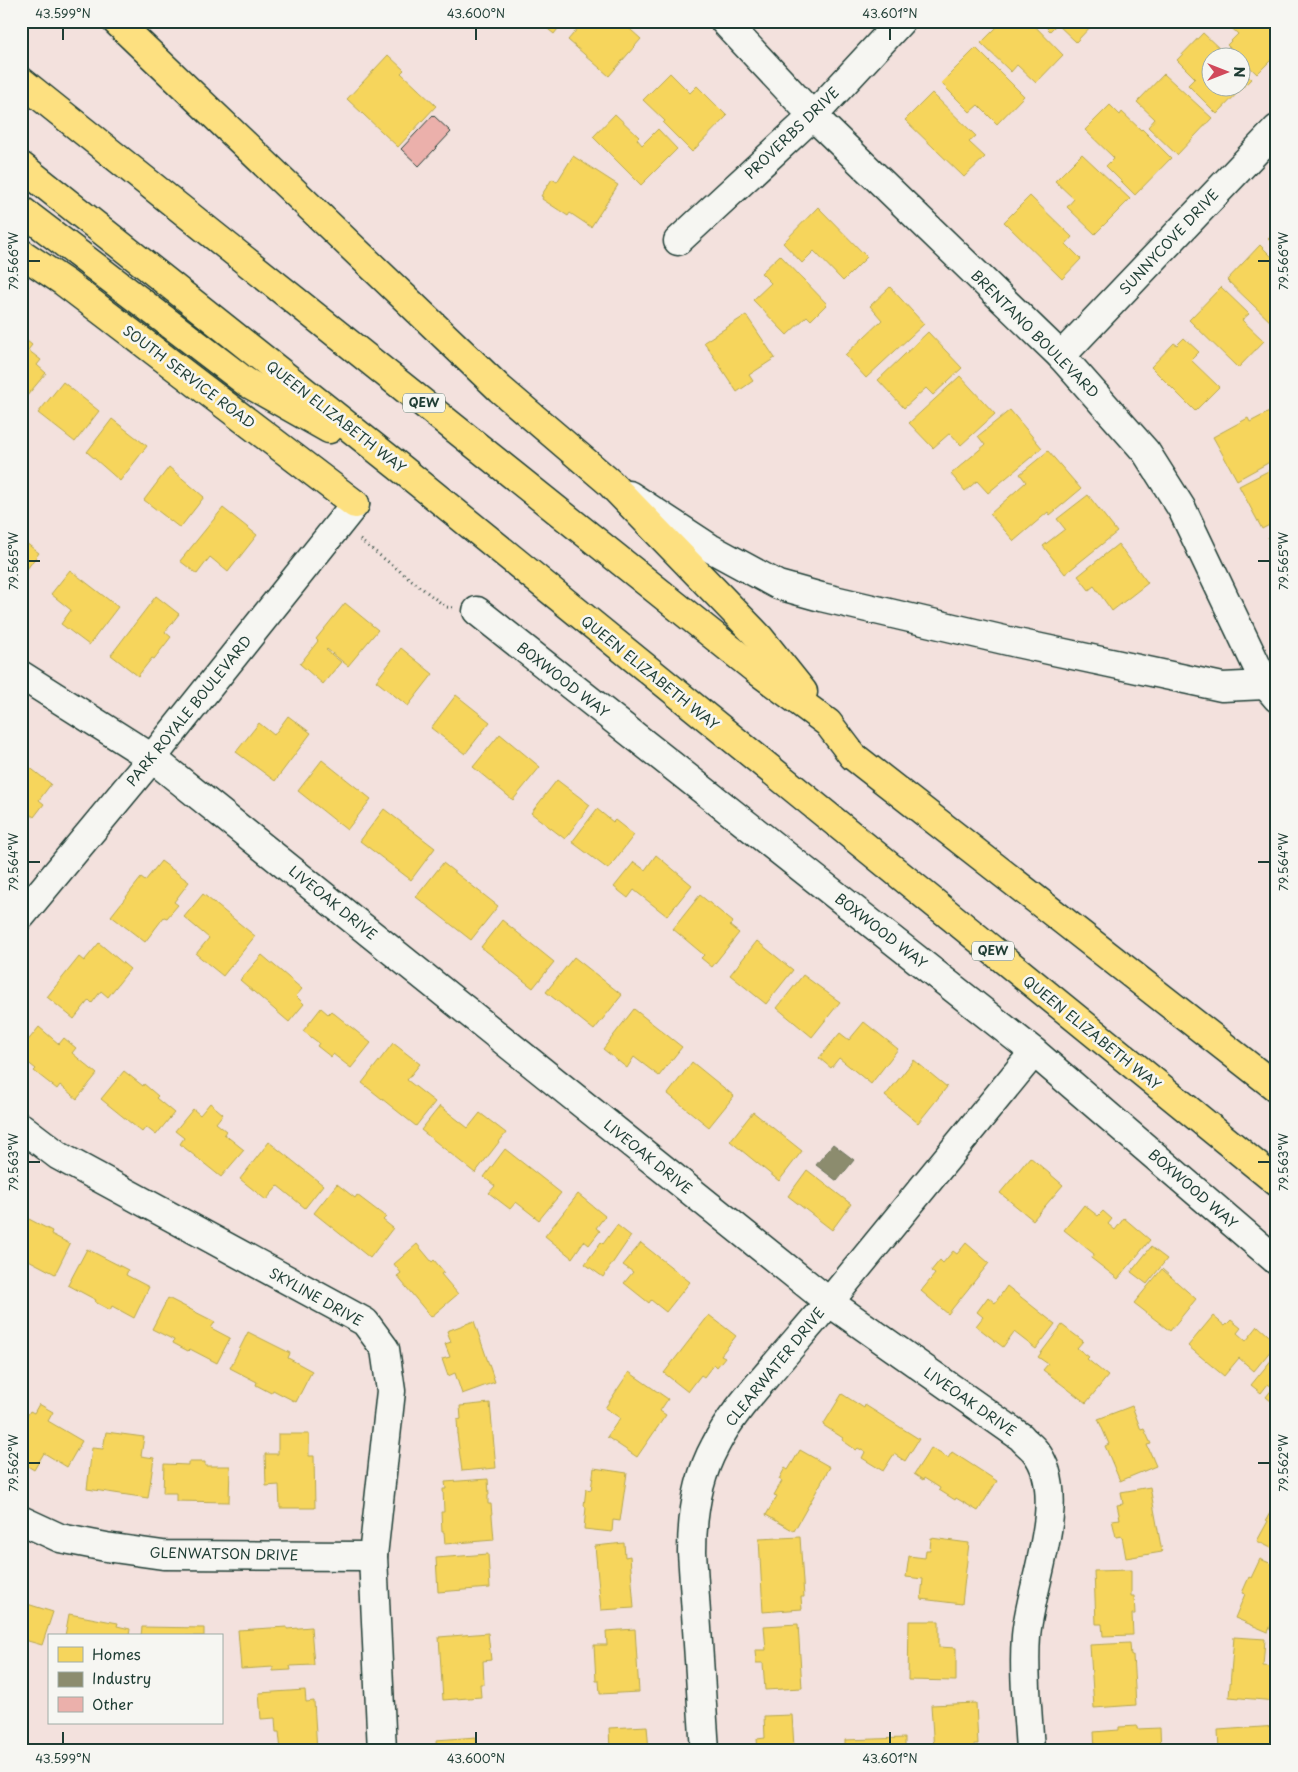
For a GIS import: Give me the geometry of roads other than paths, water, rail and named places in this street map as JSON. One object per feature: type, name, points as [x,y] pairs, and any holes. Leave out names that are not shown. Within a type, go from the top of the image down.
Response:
[{"type":"main road","points":[[116,21],[500,389],[609,482],[759,637],[828,722]]},
{"type":"main road","name":"QEW","points":[[21,81],[759,672],[828,722],[853,756],[1277,1088]]},
{"type":"main road","name":"QUEEN ELIZABETH WAY","points":[[21,166],[403,470],[716,727],[1277,1182]]},
{"type":"main road","points":[[21,210],[246,382],[403,470]]},
{"type":"main road","name":"SOUTH SERVICE ROAD","points":[[21,253],[64,282],[354,504]]},
{"type":"street","name":"BRENTANO BOULEVARD","points":[[724,21],[813,116],[1061,356],[1146,452],[1182,508],[1271,692]]},
{"type":"street","name":"PROVERBS DRIVE","points":[[678,241],[813,116],[901,21]]},
{"type":"street","name":"SUNNYCOVE DRIVE","points":[[1061,356],[1277,129]]},
{"type":"street","points":[[609,482],[710,548],[778,585],[820,597],[1016,644],[1222,687],[1271,692]]},
{"type":"street","name":"PARK ROYALE BOULEVARD","points":[[21,916],[152,758],[354,504]]},
{"type":"street","name":"BOXWOOD WAY","points":[[477,611],[1034,1052],[1277,1261]]},
{"type":"street","name":"LIVEOAK DRIVE","points":[[21,675],[152,758],[829,1302],[1021,1438],[1035,1451],[1049,1486],[1050,1505],[1044,1548],[1028,1615],[1026,1638],[1030,1751]]},
{"type":"street","name":"CLEARWATER DRIVE","points":[[705,1751],[692,1526],[696,1496],[715,1446],[731,1419],[1034,1052]]},
{"type":"street","name":"SKYLINE DRIVE","points":[[21,1127],[59,1156],[365,1322],[385,1349],[391,1391],[373,1556],[382,1751]]},
{"type":"street","name":"GLENWATSON DRIVE","points":[[21,1520],[60,1538],[163,1555],[373,1556]]}]
